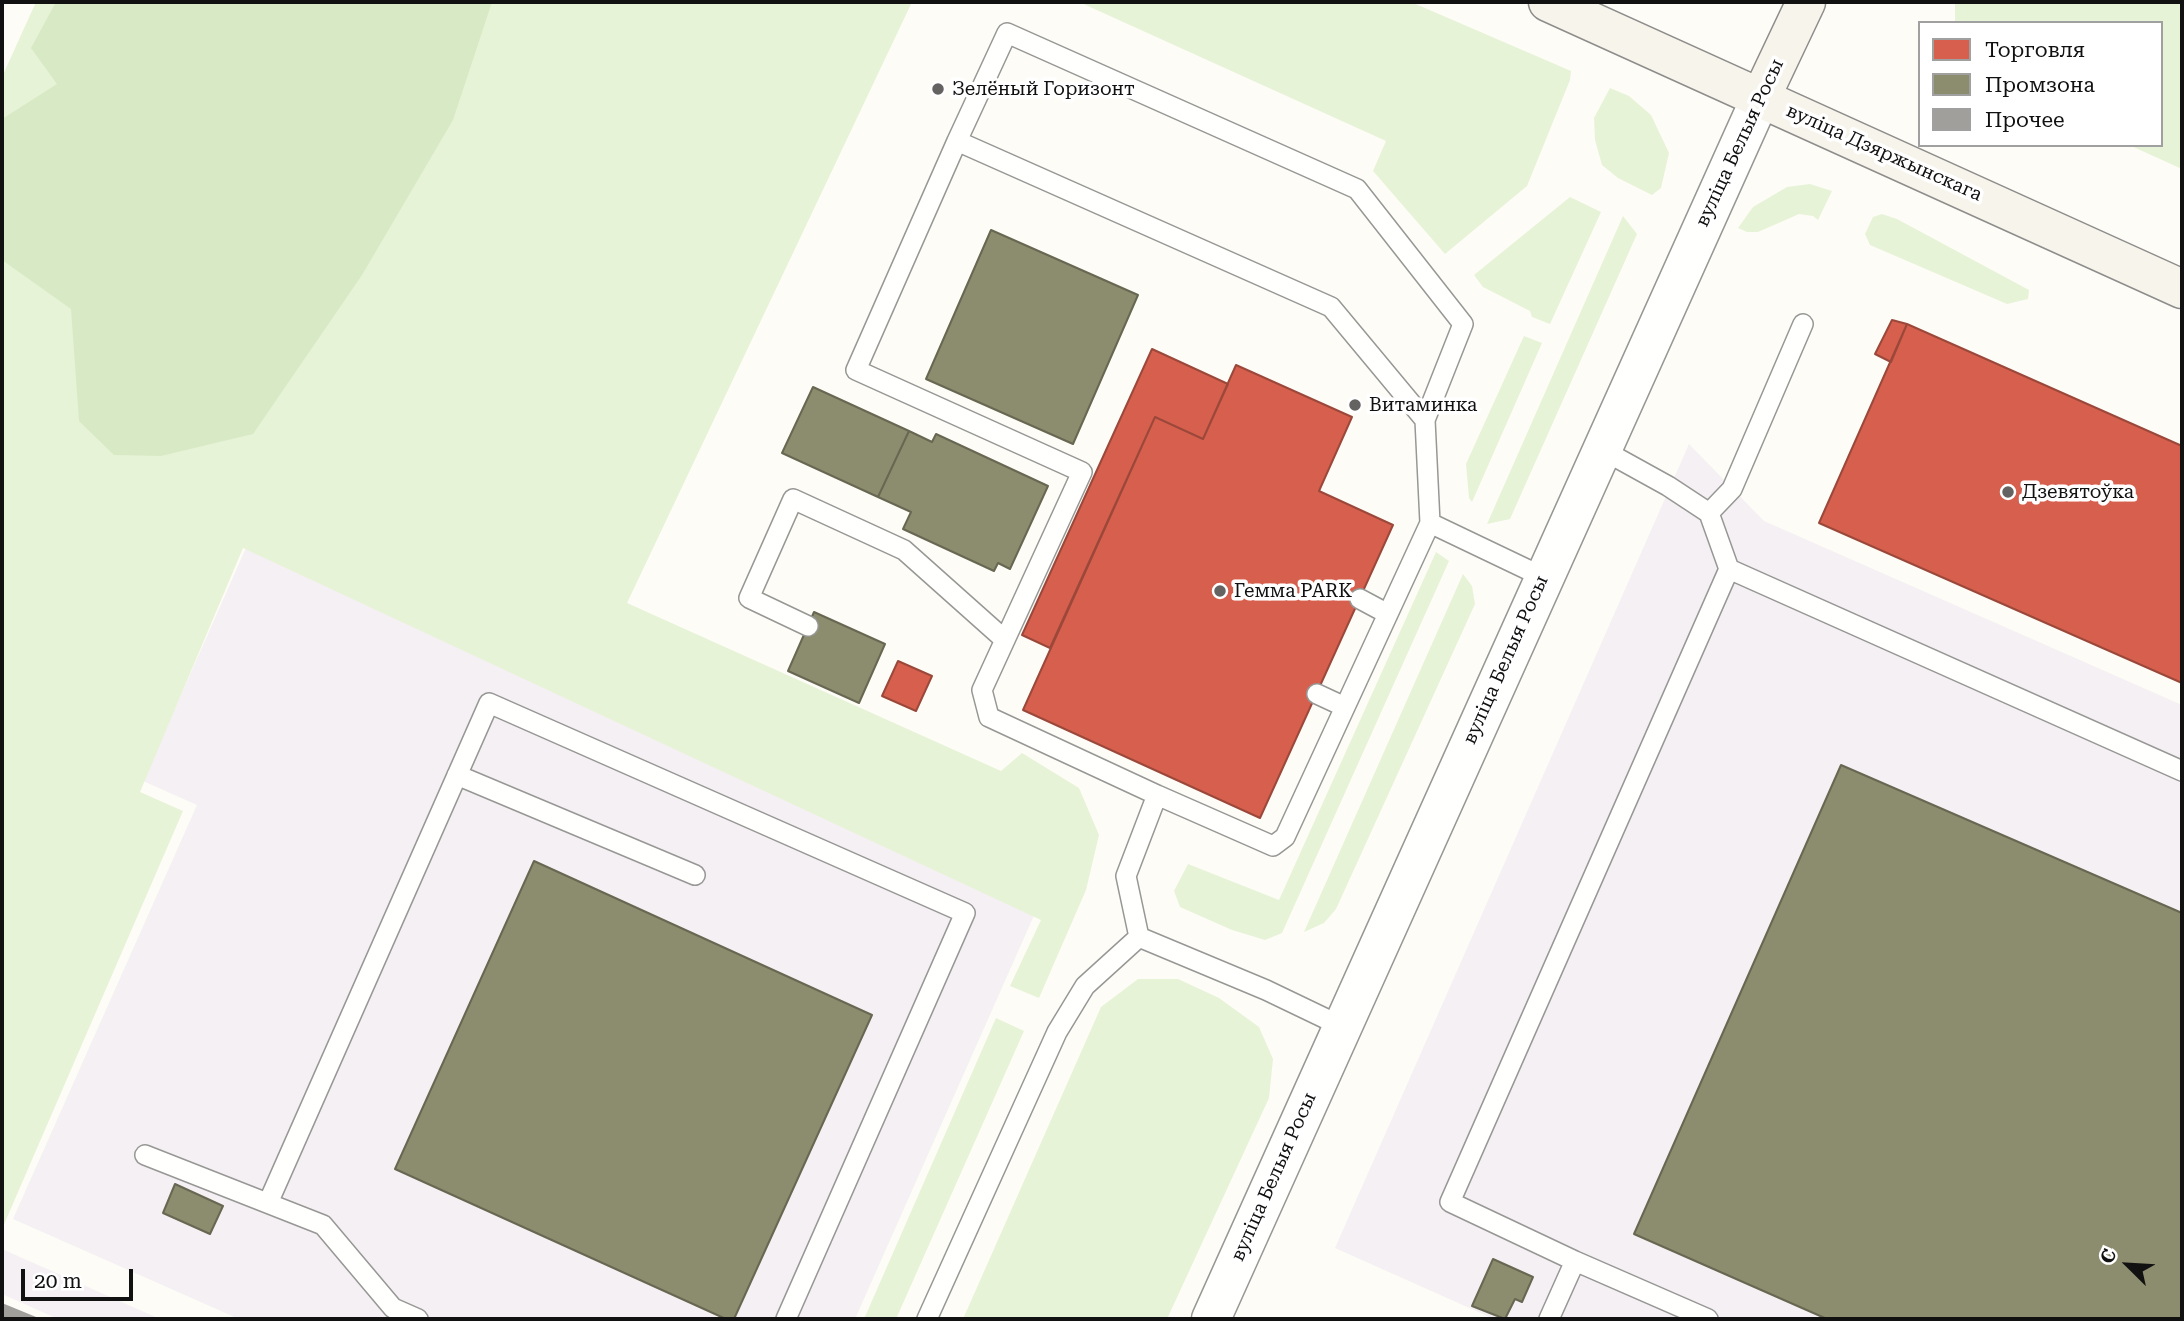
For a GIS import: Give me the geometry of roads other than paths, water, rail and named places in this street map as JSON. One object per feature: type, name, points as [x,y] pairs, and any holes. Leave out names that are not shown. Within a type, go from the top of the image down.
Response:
[{"type":"main road","name":"вуліца Дзяржынскага","points":[[1548,2],[2182,289]]},
{"type":"main road","name":"вуліца Белыя Росы","points":[[1760,97],[1806,2]]},
{"type":"street","name":"вуліца Белыя Росы","points":[[1220,1316],[1341,1026],[1760,97]]},
{"type":"lane","points":[[1007,33],[1357,189],[1463,324],[1425,420],[1430,523],[1285,837],[1273,846],[989,717],[982,690],[1082,472],[856,370],[1007,33]]},
{"type":"lane","points":[[957,141],[1331,307],[1425,420]]},
{"type":"lane","points":[[1709,513],[1732,488],[1803,324]]},
{"type":"lane","points":[[1601,449],[1668,486],[1709,513],[1729,569],[1450,1202],[1575,1261],[1708,1319]]},
{"type":"lane","points":[[808,626],[749,598],[793,499],[904,550],[1005,640]]},
{"type":"lane","points":[[1430,523],[1543,578]]},
{"type":"lane","points":[[1729,569],[2182,771]]},
{"type":"lane","points":[[1360,599],[1388,614]]},
{"type":"lane","points":[[1317,694],[1345,707]]},
{"type":"lane","points":[[268,1203],[489,703],[965,913],[786,1319]]},
{"type":"lane","points":[[457,775],[695,875]]},
{"type":"lane","points":[[1139,937],[1126,876],[1157,795]]},
{"type":"lane","points":[[1139,937],[1266,990],[1341,1026]]},
{"type":"lane","points":[[927,1319],[1057,1032],[1085,986],[1139,937]]},
{"type":"lane","points":[[145,1155],[323,1225],[393,1308],[418,1319]]},
{"type":"lane","points":[[1549,1319],[1575,1261]]},
{"type":"place","name":"Зелёный Горизонт","points":[[938,89]]},
{"type":"place","name":"Витаминка","points":[[1355,405]]},
{"type":"place","name":"Дзевятоўка","points":[[2008,492]]},
{"type":"place","name":"Гемма PARK","points":[[1220,591]]}]
